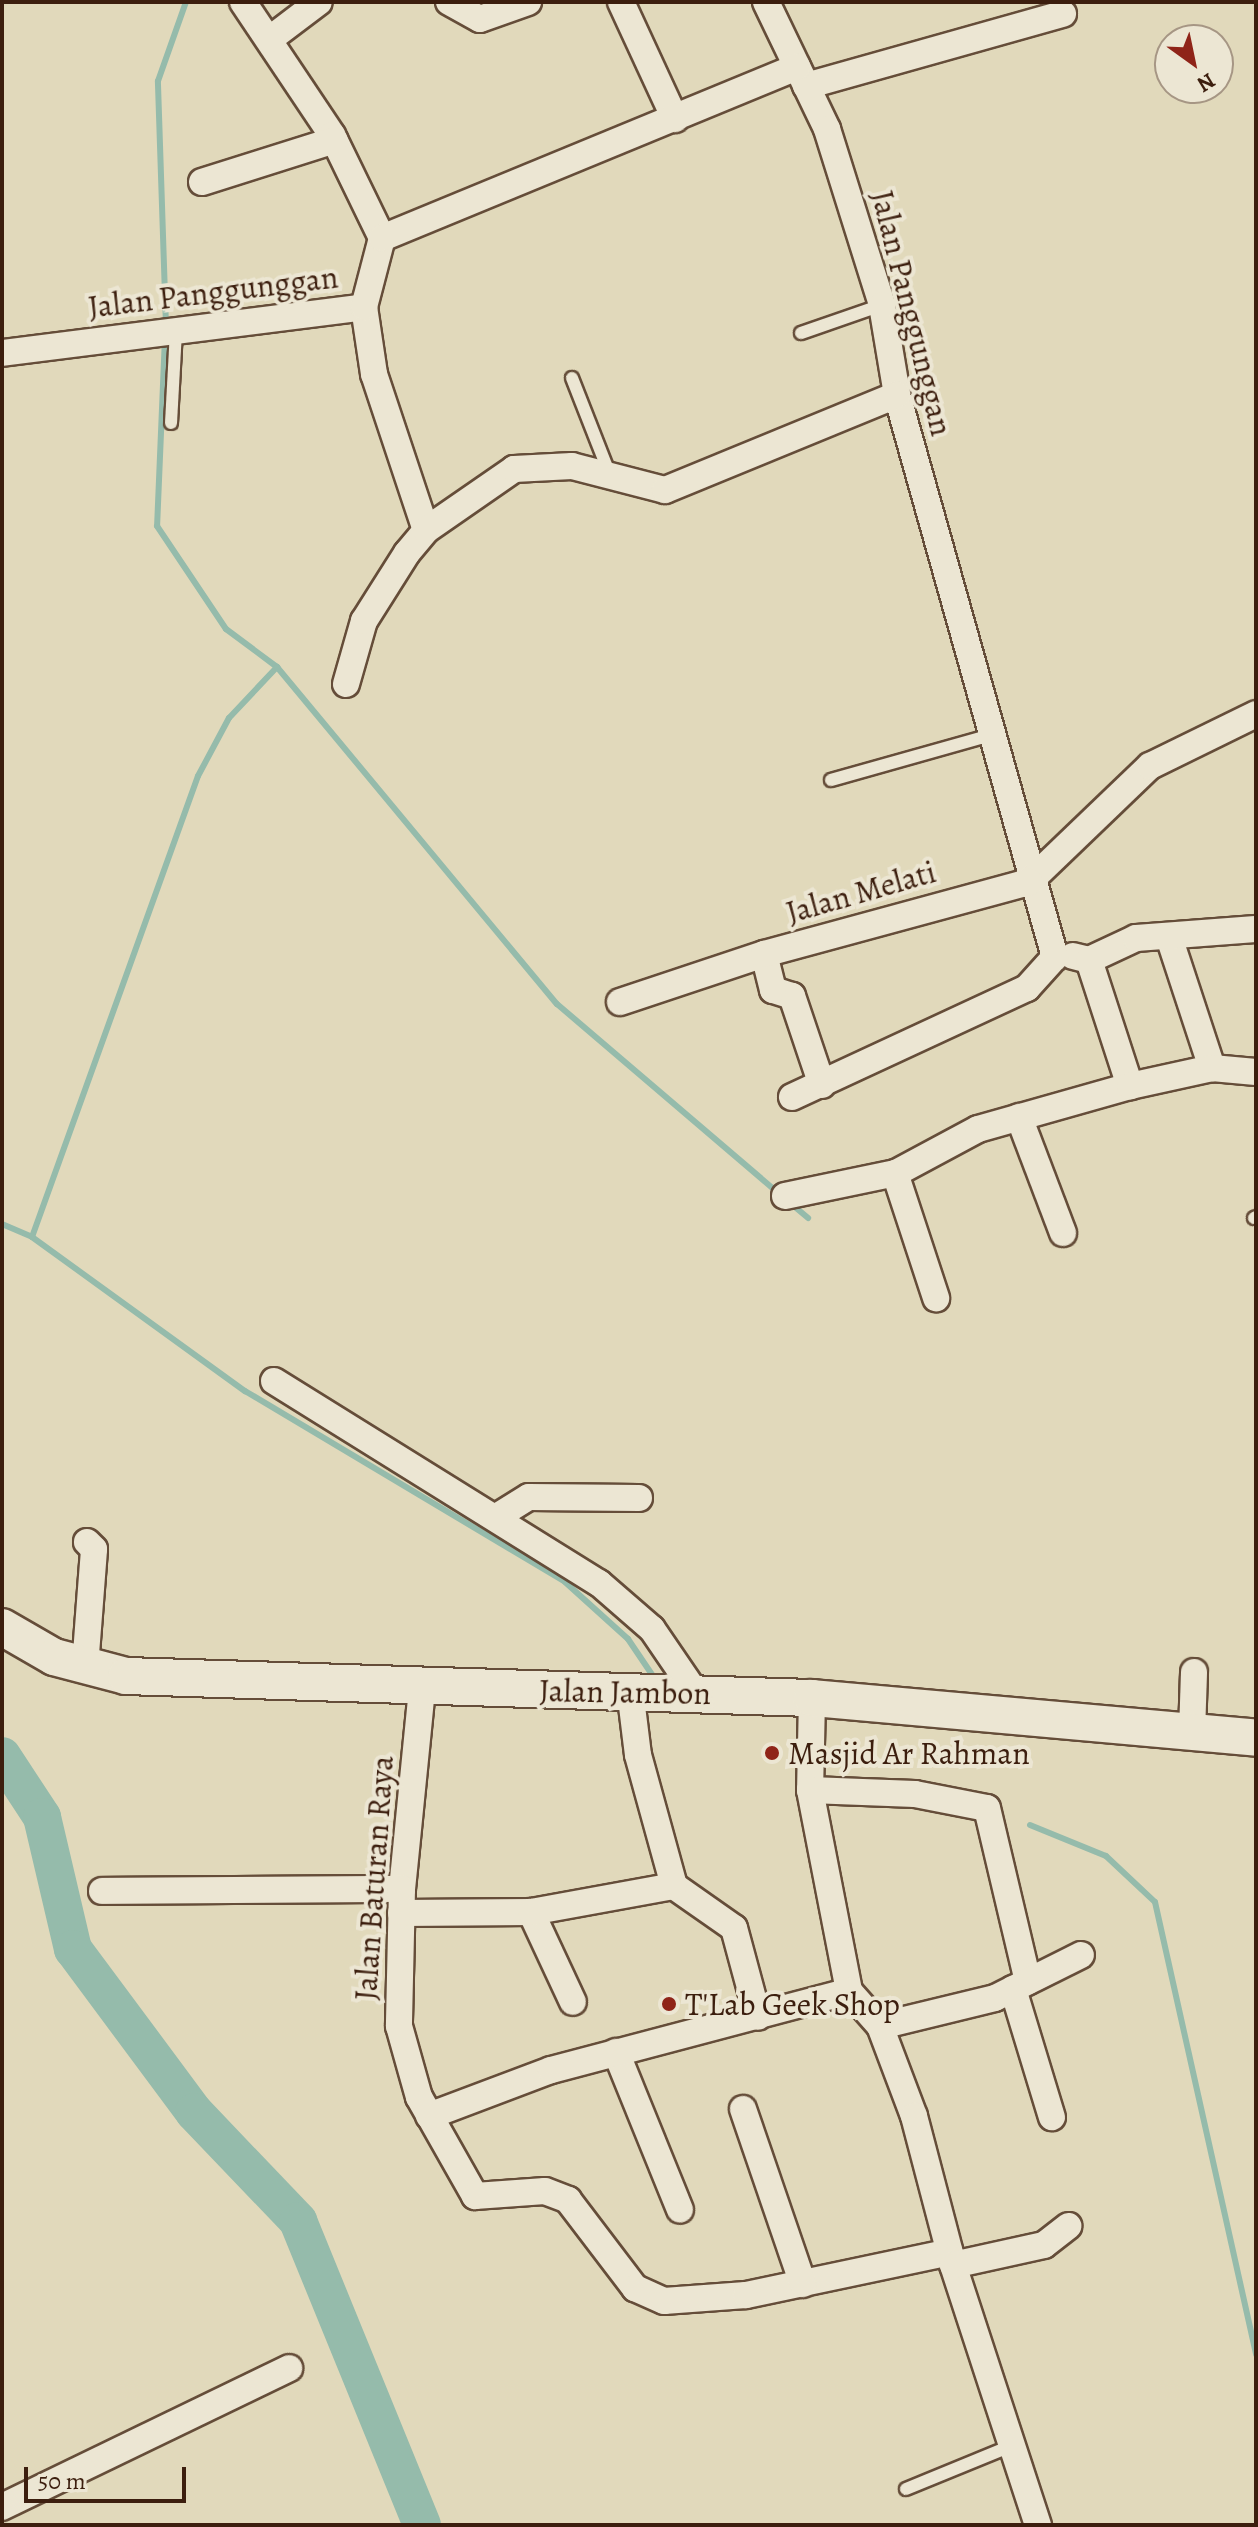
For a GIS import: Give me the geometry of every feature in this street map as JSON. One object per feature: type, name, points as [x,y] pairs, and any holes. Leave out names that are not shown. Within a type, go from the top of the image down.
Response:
[{"type":"main road","name":"Jalan Jambon","points":[[2,1627],[85,1667],[126,1676],[422,1689],[630,1690],[812,1698],[1256,1738]]},
{"type":"street","points":[[243,2],[335,140],[382,238],[675,119],[802,77],[1063,14]]},
{"type":"street","points":[[270,39],[319,2]]},
{"type":"street","points":[[449,2],[480,19],[528,2]]},
{"type":"street","points":[[621,2],[675,119]]},
{"type":"street","name":"Jalan Panggunggan","points":[[766,2],[802,77],[882,305],[897,395],[1029,882],[1055,957]]},
{"type":"street","points":[[202,182],[335,140]]},
{"type":"street","name":"Jalan Panggunggan","points":[[2,353],[364,307],[382,238]]},
{"type":"street","points":[[364,307],[381,401],[426,530]]},
{"type":"street","points":[[346,684],[374,600],[426,530],[524,465],[572,466],[648,489],[675,487],[897,395]]},
{"type":"street","points":[[1029,882],[1150,766],[1256,714]]},
{"type":"street","name":"Jalan Melati","points":[[822,1085],[792,996],[773,990],[764,954],[1029,882]]},
{"type":"street","points":[[792,1097],[1027,988],[1055,957],[1089,960],[1136,938],[1170,940],[1256,929]]},
{"type":"street","points":[[1170,940],[1212,1068]]},
{"type":"street","points":[[620,1002],[764,954]]},
{"type":"street","points":[[1089,960],[1130,1086]]},
{"type":"street","points":[[785,1196],[895,1173],[978,1129],[1130,1086],[1212,1068],[1256,1072]]},
{"type":"street","points":[[1019,1117],[1063,1233]]},
{"type":"street","points":[[895,1173],[936,1298]]},
{"type":"street","points":[[274,1381],[498,1516],[641,1619],[695,1692]]},
{"type":"street","points":[[498,1516],[529,1497],[639,1498]]},
{"type":"street","points":[[85,1667],[94,1549],[87,1542]]},
{"type":"street","points":[[1192,1733],[1194,1672]]},
{"type":"street","name":"Jalan Baturan Raya","points":[[422,1689],[402,1901],[399,2026],[429,2116],[475,2196],[545,2191],[568,2200],[635,2288],[654,2298],[746,2295],[951,2258],[1044,2245],[1068,2226]]},
{"type":"street","points":[[630,1690],[638,1755],[674,1886],[734,1928],[758,2017]]},
{"type":"street","points":[[812,1698],[810,1790],[849,1991],[880,2026],[914,2116],[951,2258],[1038,2525]]},
{"type":"street","points":[[810,1790],[915,1794],[987,1808],[1020,1985],[1052,2117]]},
{"type":"street","points":[[102,1891],[402,1901],[531,1912],[674,1886]]},
{"type":"street","points":[[531,1912],[573,2002]]},
{"type":"street","points":[[880,2026],[1020,1985],[1081,1955]]},
{"type":"street","points":[[429,2116],[616,2052],[849,1991]]},
{"type":"street","points":[[616,2052],[680,2210]]},
{"type":"street","points":[[743,2109],[803,2284]]},
{"type":"street","points":[[2,2507],[289,2368]]},
{"type":"lane","points":[[801,333],[882,305]]},
{"type":"lane","points":[[171,423],[175,331]]},
{"type":"lane","points":[[572,378],[611,478]]},
{"type":"lane","points":[[831,780],[988,736]]},
{"type":"lane","points":[[906,2489],[1011,2446]]},
{"type":"waterway","points":[[166,326],[158,81],[186,2]]},
{"type":"waterway","points":[[165,337],[157,526],[226,629],[277,667]]},
{"type":"waterway","points":[[32,1237],[198,776],[229,718],[277,667],[557,1004],[781,1195]]},
{"type":"waterway","points":[[789,1202],[808,1218]]},
{"type":"waterway","points":[[2,1224],[32,1237],[245,1391],[565,1582],[628,1639],[655,1679]]},
{"type":"waterway","points":[[2,1756],[42,1817],[73,1949],[194,2112],[298,2221],[422,2525]]},
{"type":"waterway","points":[[1030,1825],[1106,1856],[1155,1902],[1256,2355]]},
{"type":"place","name":"Masjid Ar Rahman","points":[[772,1753]]},
{"type":"place","name":"T'Lab Geek Shop","points":[[669,2004]]}]
